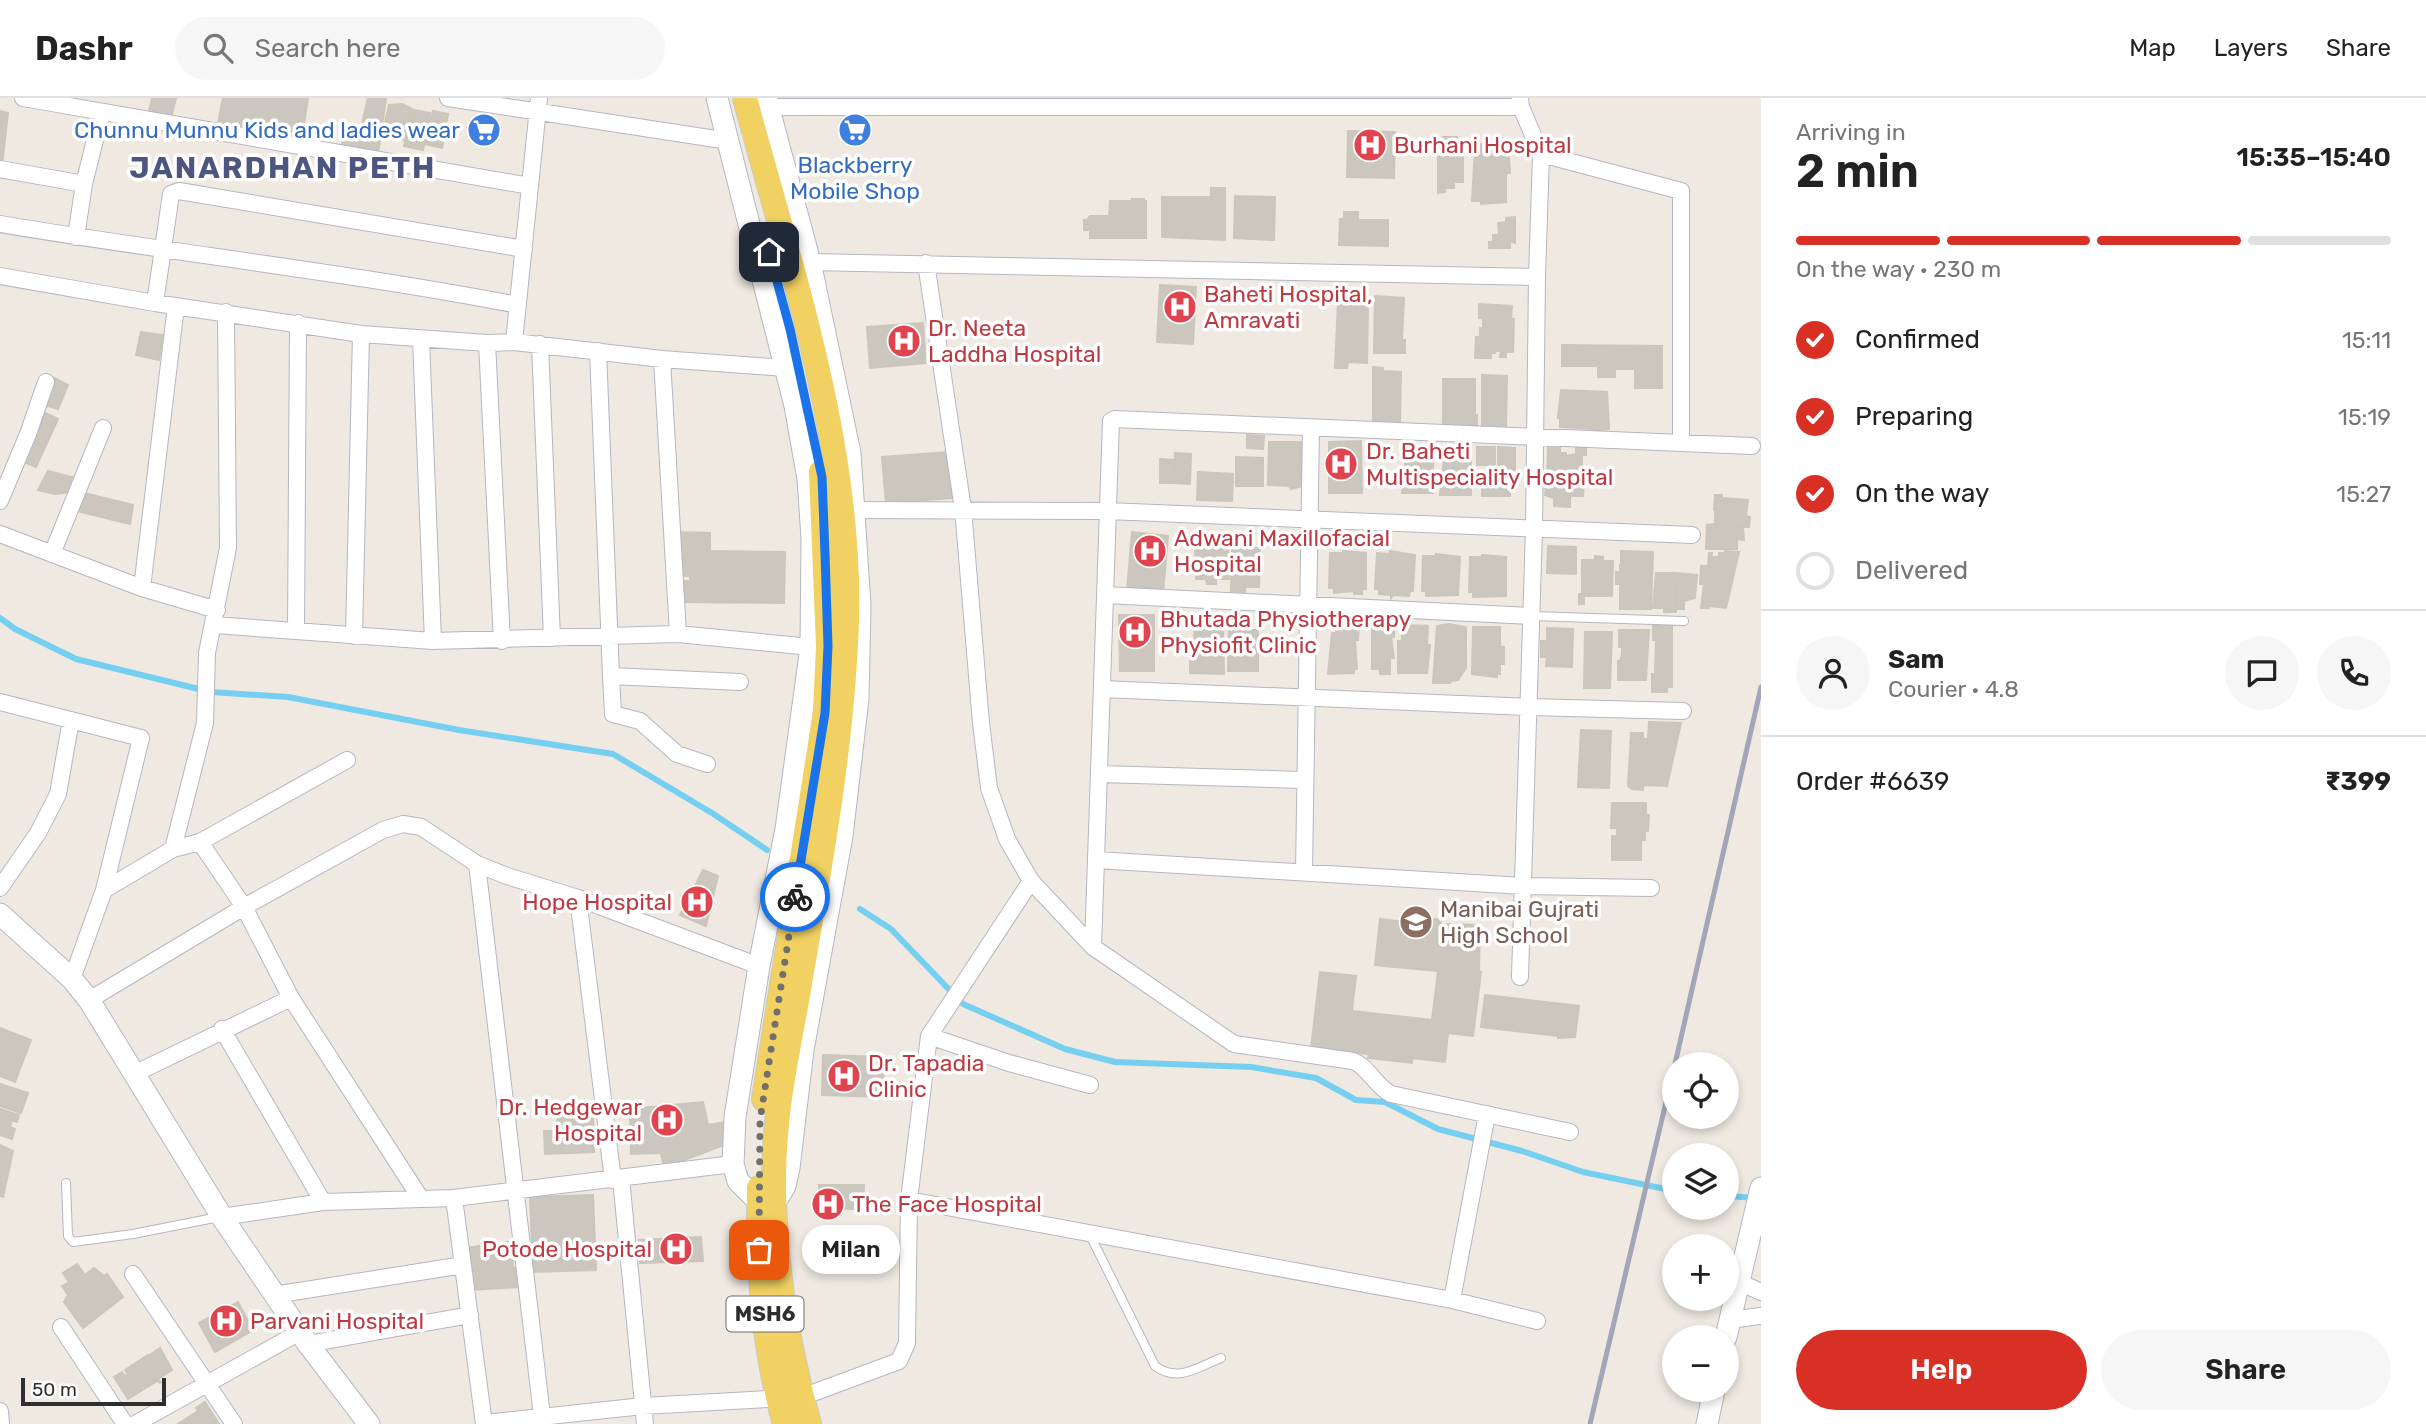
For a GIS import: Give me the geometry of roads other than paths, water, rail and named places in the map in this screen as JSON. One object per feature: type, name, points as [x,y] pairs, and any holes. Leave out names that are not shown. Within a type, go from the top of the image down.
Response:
[{"type":"main road","name":"MSH6","points":[[727,98],[790,329],[822,477],[828,646],[825,713],[769,1121],[767,1202],[778,1272],[790,1398],[785,1424]]},
{"type":"main road","points":[[745,98],[811,343],[830,428],[842,523],[847,617],[834,778],[769,1121]]},
{"type":"main road","name":"MSH6","points":[[790,1398],[809,1424]]},
{"type":"street","points":[[23,98],[530,186]]},
{"type":"street","points":[[448,98],[538,106],[729,141]]},
{"type":"street","points":[[717,98],[795,406],[808,480],[811,538],[811,647],[786,829],[759,966],[735,1117],[733,1164],[738,1181],[767,1202],[785,1186],[803,1051],[842,836],[858,699],[860,606],[850,453],[810,262],[767,102],[1521,103],[1541,154],[1532,616],[1520,977]]},
{"type":"street","points":[[514,342],[538,106]]},
{"type":"street","points":[[76,237],[84,184],[102,112]]},
{"type":"street","points":[[1541,154],[1681,191],[1681,443]]},
{"type":"street","points":[[0,169],[84,184]]},
{"type":"street","points":[[155,303],[171,194],[179,191],[524,248]]},
{"type":"street","points":[[0,224],[357,276],[518,305]]},
{"type":"street","points":[[810,262],[1537,277]]},
{"type":"street","points":[[926,263],[963,509],[989,788],[1007,839],[1031,881],[1093,947],[1234,1044],[1353,1061],[1362,1065],[1380,1088],[1391,1094],[1486,1118],[1570,1132]]},
{"type":"street","points":[[0,276],[361,334],[540,344],[662,359],[785,369]]},
{"type":"street","points":[[142,588],[176,306]]},
{"type":"street","points":[[173,849],[205,723],[207,653],[228,548],[226,312]]},
{"type":"street","points":[[296,631],[298,323]]},
{"type":"street","points":[[354,636],[361,334]]},
{"type":"street","points":[[421,339],[433,641]]},
{"type":"street","points":[[486,343],[502,641]]},
{"type":"street","points":[[540,344],[552,638]]},
{"type":"street","points":[[598,352],[613,714],[640,720],[677,754],[707,764]]},
{"type":"street","points":[[662,359],[678,634]]},
{"type":"street","points":[[0,501],[46,382]]},
{"type":"street","points":[[1093,947],[1110,425],[1115,419],[1752,446]]},
{"type":"street","points":[[52,554],[103,428]]},
{"type":"street","points":[[1304,871],[1311,428]]},
{"type":"street","points":[[855,510],[1107,510],[1692,535]]},
{"type":"street","points":[[0,534],[215,618],[296,631],[433,641],[678,634],[811,647]]},
{"type":"street","points":[[1105,595],[1532,616]]},
{"type":"street","points":[[611,676],[740,682]]},
{"type":"street","points":[[1102,690],[1683,711]]},
{"type":"street","points":[[0,702],[141,738],[104,891],[72,979]]},
{"type":"street","points":[[0,888],[38,833],[58,794],[71,720]]},
{"type":"street","points":[[104,891],[173,849],[200,842],[347,760]]},
{"type":"street","points":[[1099,774],[1304,780]]},
{"type":"street","points":[[89,1000],[383,830],[403,824],[421,827],[477,864],[507,876],[578,898],[759,966]]},
{"type":"street","points":[[200,842],[244,908],[291,998],[421,1199]]},
{"type":"street","points":[[1096,860],[1523,886],[1651,888]]},
{"type":"street","points":[[477,864],[542,1421]]},
{"type":"street","points":[[454,1198],[484,1424],[542,1421],[643,1406],[790,1398],[899,1361],[907,1343],[909,1200],[931,1033],[1031,881]]},
{"type":"street","points":[[578,898],[617,1179],[645,1424]]},
{"type":"street","points":[[0,914],[72,979],[89,1000],[222,1217],[304,1338],[369,1424]]},
{"type":"street","points":[[136,1073],[222,1029],[291,998]]},
{"type":"street","points":[[222,1029],[323,1202]]},
{"type":"street","points":[[931,1033],[1009,1063],[1090,1086]]},
{"type":"street","points":[[1452,1300],[1486,1118]]},
{"type":"street","points":[[222,1217],[323,1202],[454,1198],[733,1164]]},
{"type":"street","points":[[1739,1278],[1761,1188]]},
{"type":"street","points":[[909,1200],[1452,1300],[1537,1321]]},
{"type":"street","points":[[274,1295],[463,1265]]},
{"type":"street","points":[[133,1274],[234,1424]]},
{"type":"street","points":[[1739,1282],[1761,1292]]},
{"type":"street","points":[[135,1424],[207,1383],[304,1338],[470,1315]]},
{"type":"street","points":[[1739,1325],[1761,1318]]},
{"type":"street","points":[[61,1327],[125,1424]]},
{"type":"street","points":[[1707,1424],[1712,1402]]},
{"type":"street","points":[[0,1412],[1,1424]]},
{"type":"lane","points":[[1532,616],[1684,621]]},
{"type":"lane","points":[[66,1183],[68,1236],[73,1242],[222,1217]]},
{"type":"lane","points":[[1089,1233],[1155,1366],[1166,1374],[1181,1374],[1221,1358]]},
{"type":"waterway","points":[[0,618],[15,629],[76,659],[211,692],[288,697],[459,730],[613,754],[712,813],[767,850]]},
{"type":"waterway","points":[[860,909],[891,929],[963,1004],[1065,1049],[1115,1062],[1251,1067],[1316,1078],[1356,1100],[1385,1102],[1438,1129],[1522,1151],[1583,1172],[1662,1188]]},
{"type":"waterway","points":[[1739,1197],[1756,1198]]},
{"type":"railway","points":[[1678,1052],[1761,687]]},
{"type":"railway","points":[[1590,1424],[1662,1119]]},
{"type":"place","name":"Chunnu Munnu Kids and ladies wear","points":[[484,130]]},
{"type":"place","name":"Blackberry Mobile Shop","points":[[855,130]]},
{"type":"place","name":"Burhani Hospital","points":[[1370,145]]},
{"type":"place","name":"Baheti Hospital, Amravati","points":[[1180,307]]},
{"type":"place","name":"Dr. Neeta Laddha Hospital","points":[[904,341]]},
{"type":"place","name":"Dr. Baheti Multispeciality Hospital","points":[[1341,464]]},
{"type":"place","name":"Adwani Maxillofacial Hospital","points":[[1150,551]]},
{"type":"place","name":"Bhutada Physiotherapy Physiofit Clinic","points":[[1135,632]]},
{"type":"place","name":"Hope Hospital","points":[[697,902]]},
{"type":"place","name":"Manibai Gujrati High School","points":[[1416,922]]},
{"type":"place","name":"Dr. Tapadia Clinic","points":[[844,1076]]},
{"type":"place","name":"Dr. Hedgewar Hospital","points":[[667,1120]]},
{"type":"place","name":"The Face Hospital","points":[[828,1204]]},
{"type":"place","name":"Potode Hospital","points":[[676,1249]]},
{"type":"place","name":"Milan","points":[[759,1250]]},
{"type":"place","name":"Parvani Hospital","points":[[226,1321]]},
{"type":"district","name":"JANARDHAN PETH","points":[[283,168]]}]
